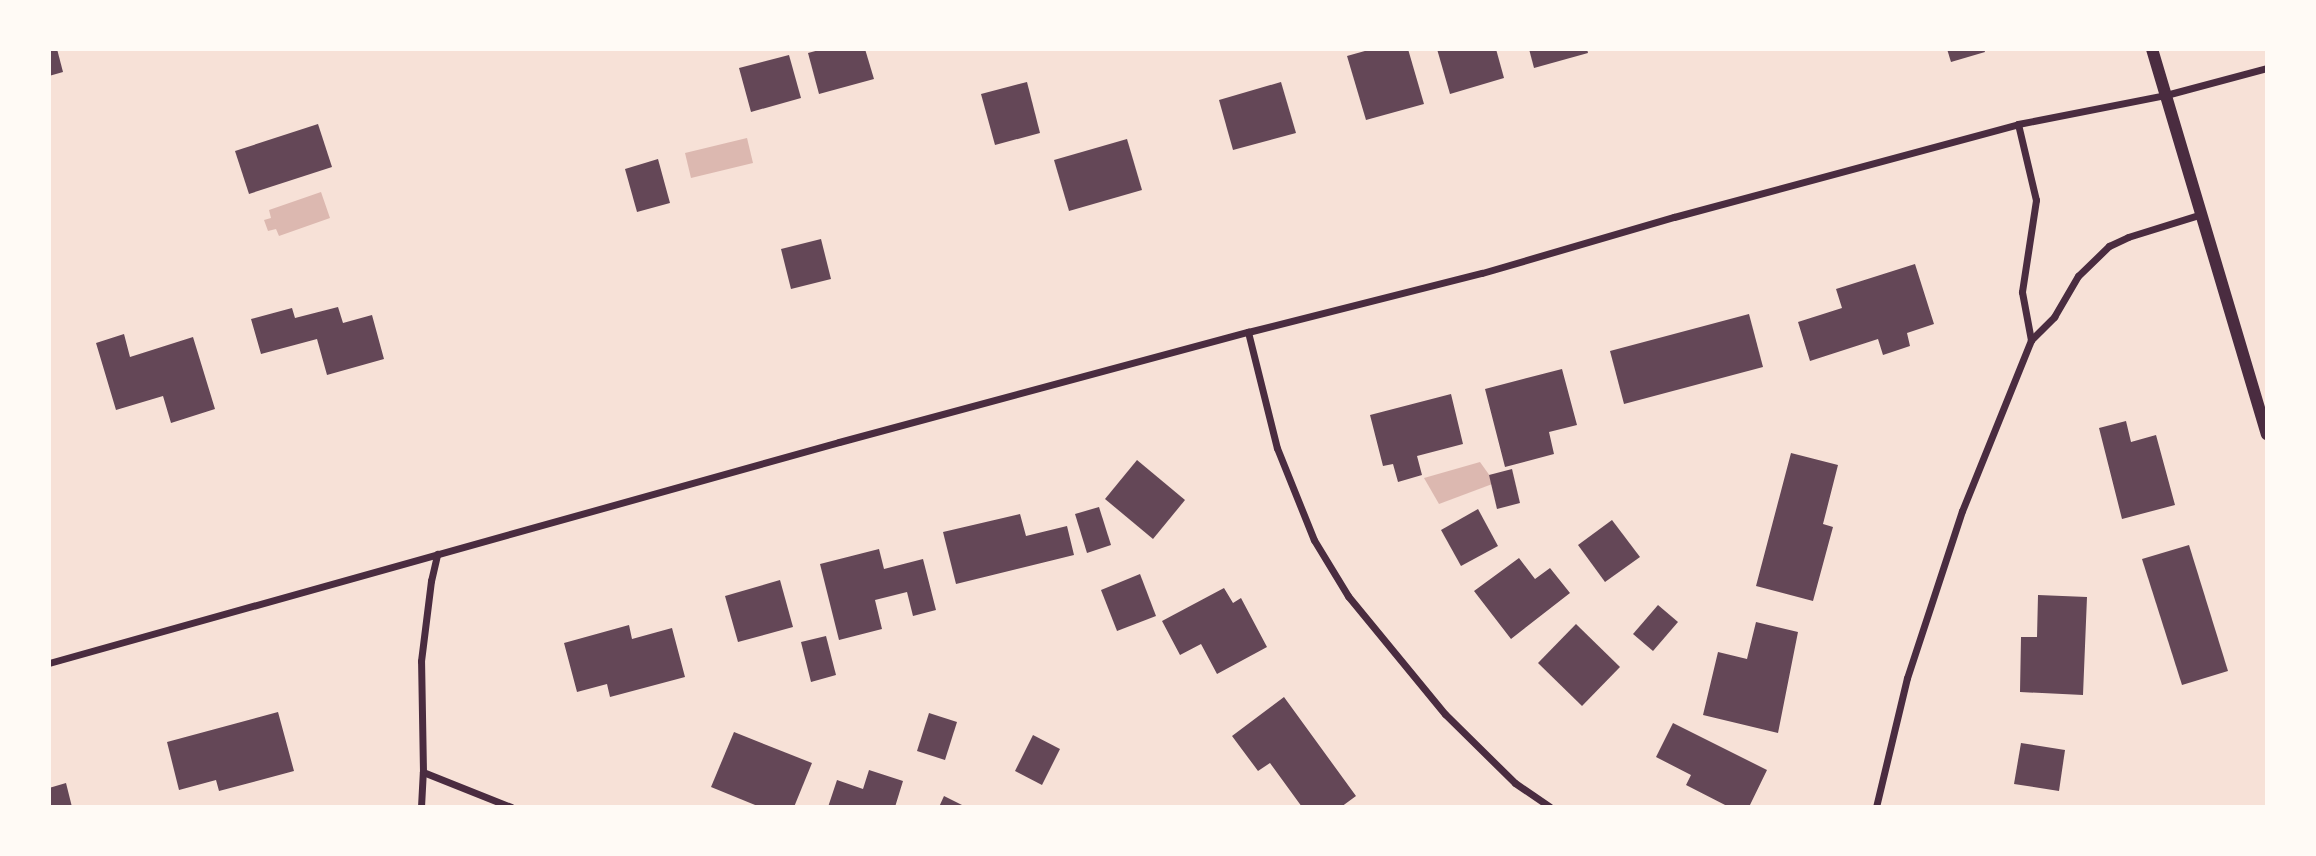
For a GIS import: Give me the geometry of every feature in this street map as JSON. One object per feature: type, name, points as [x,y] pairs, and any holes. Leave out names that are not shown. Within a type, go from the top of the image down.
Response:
[{"type":"street","points":[[2152,49],[2267,434]]},
{"type":"street","points":[[49,663],[437,554],[1248,332],[1482,273],[1674,217],[2018,124],[2166,95],[2267,68]]},
{"type":"street","points":[[2018,124],[2036,200],[2022,292],[2031,340]]},
{"type":"street","points":[[1876,807],[1907,678],[1953,536],[2031,340],[2054,317],[2078,276],[2109,246],[2128,237],[2202,214]]},
{"type":"street","points":[[1248,332],[1277,448],[1314,540],[1348,596],[1445,714],[1515,783],[1550,807]]},
{"type":"street","points":[[421,807],[421,661],[430,581],[437,554]]},
{"type":"street","points":[[423,772],[511,807]]},
{"type":"shaded area","points":[[747,138],[753,163],[691,178],[685,153]]},
{"type":"shaded area","points":[[321,192],[330,218],[279,236],[276,229],[268,231],[264,220],[271,218],[269,210]]},
{"type":"shaded area","points":[[1480,462],[1495,483],[1439,504],[1424,478]]},
{"type":"building","points":[[49,49],[57,49],[63,72],[49,76]]},
{"type":"building","points":[[823,49],[865,49],[874,79],[819,94],[808,53]]},
{"type":"building","points":[[1372,49],[1408,49],[1424,104],[1366,120],[1347,56]]},
{"type":"building","points":[[1437,49],[1496,49],[1504,78],[1450,94]]},
{"type":"building","points":[[1529,49],[1587,49],[1588,53],[1534,68]]},
{"type":"building","points":[[1947,49],[1984,49],[1985,52],[1951,62]]},
{"type":"building","points":[[789,55],[801,98],[751,112],[739,68]]},
{"type":"building","points":[[1027,82],[1040,133],[995,145],[981,94]]},
{"type":"building","points":[[1281,82],[1296,133],[1233,150],[1219,100]]},
{"type":"building","points":[[318,124],[332,167],[249,194],[235,151]]},
{"type":"building","points":[[1127,139],[1142,190],[1069,211],[1054,160]]},
{"type":"building","points":[[658,159],[670,203],[637,212],[625,169]]},
{"type":"building","points":[[821,239],[831,279],[791,289],[781,249]]},
{"type":"building","points":[[1915,264],[1934,324],[1907,333],[1910,346],[1883,355],[1878,339],[1810,361],[1798,322],[1842,308],[1836,289]]},
{"type":"building","points":[[338,307],[343,323],[372,315],[384,359],[327,375],[317,339],[261,354],[251,319],[292,308],[295,318]]},
{"type":"building","points":[[1749,314],[1763,367],[1624,404],[1610,351]]},
{"type":"building","points":[[124,334],[130,357],[193,337],[215,409],[171,423],[163,396],[116,410],[96,343]]},
{"type":"building","points":[[1562,369],[1577,425],[1549,432],[1554,454],[1505,467],[1485,389]]},
{"type":"building","points":[[1451,394],[1463,444],[1417,456],[1422,475],[1398,482],[1393,464],[1383,466],[1370,415]]},
{"type":"building","points":[[2126,421],[2131,442],[2156,435],[2175,505],[2122,519],[2099,428]]},
{"type":"building","points":[[1791,453],[1838,465],[1823,524],[1833,527],[1813,601],[1756,586]]},
{"type":"building","points":[[1137,460],[1185,500],[1153,539],[1105,499]]},
{"type":"building","points":[[1512,469],[1520,503],[1497,509],[1489,475]]},
{"type":"building","points":[[1099,507],[1111,545],[1087,553],[1075,514]]},
{"type":"building","points":[[1478,509],[1498,546],[1461,566],[1441,530]]},
{"type":"building","points":[[1020,514],[1026,536],[1067,526],[1074,555],[956,584],[943,532]]},
{"type":"building","points":[[1612,520],[1640,557],[1605,582],[1578,545]]},
{"type":"building","points":[[2189,545],[2228,671],[2182,685],[2142,559]]},
{"type":"building","points":[[879,549],[884,569],[923,559],[936,610],[913,616],[907,592],[875,600],[882,629],[839,640],[820,564]]},
{"type":"building","points":[[1519,558],[1535,579],[1550,568],[1570,593],[1511,639],[1474,591]]},
{"type":"building","points":[[1140,574],[1156,616],[1117,631],[1101,590]]},
{"type":"building","points":[[780,580],[793,627],[738,642],[725,596]]},
{"type":"building","points":[[1224,588],[1233,603],[1241,598],[1267,647],[1217,674],[1201,644],[1180,655],[1162,621]]},
{"type":"building","points":[[2038,595],[2087,597],[2083,695],[2020,692],[2021,637],[2037,637]]},
{"type":"building","points":[[1658,605],[1678,622],[1653,651],[1633,634]]},
{"type":"building","points":[[1756,622],[1798,632],[1778,733],[1703,715],[1718,652],[1747,659]]},
{"type":"building","points":[[1576,624],[1620,667],[1582,706],[1538,663]]},
{"type":"building","points":[[629,625],[632,639],[672,628],[685,677],[610,697],[607,684],[577,692],[564,643]]},
{"type":"building","points":[[826,636],[836,675],[811,682],[801,642]]},
{"type":"building","points":[[1284,697],[1356,796],[1341,807],[1302,807],[1270,763],[1258,771],[1232,736]]},
{"type":"building","points":[[278,712],[294,771],[219,791],[216,780],[179,790],[167,742]]},
{"type":"building","points":[[929,713],[957,722],[945,760],[917,751]]},
{"type":"building","points":[[1673,723],[1767,770],[1749,807],[1729,807],[1686,785],[1691,775],[1656,757]]},
{"type":"building","points":[[734,732],[812,763],[794,807],[760,807],[711,787]]},
{"type":"building","points":[[1033,735],[1060,749],[1042,785],[1015,771]]},
{"type":"building","points":[[2021,743],[2065,750],[2059,791],[2014,784]]},
{"type":"building","points":[[869,770],[903,781],[895,807],[828,807],[837,780],[863,789]]},
{"type":"building","points":[[66,783],[72,807],[49,807],[49,788]]},
{"type":"building","points":[[944,796],[966,807],[939,807]]}]
